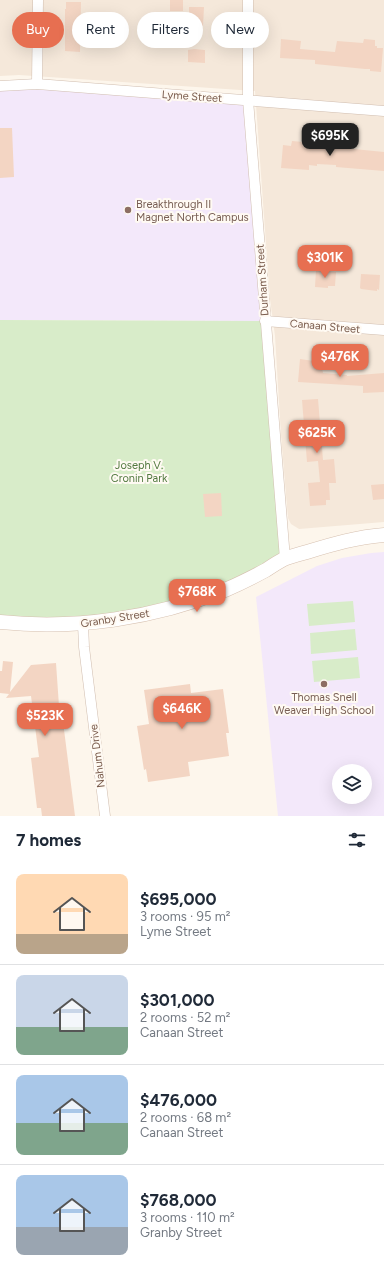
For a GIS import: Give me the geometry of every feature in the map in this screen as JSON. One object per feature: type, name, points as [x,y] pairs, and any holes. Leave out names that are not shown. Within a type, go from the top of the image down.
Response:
[{"type":"main road","name":"Granby Street","points":[[0,622],[25,625],[83,624],[136,616],[181,605],[226,589],[259,574],[284,559],[335,543],[364,536],[384,535]]},
{"type":"street","points":[[36,84],[38,0]]},
{"type":"street","name":"Durham Street","points":[[248,0],[248,100],[284,559]]},
{"type":"street","name":"Lyme Street","points":[[0,86],[36,84],[384,111]]},
{"type":"street","name":"Canaan Street","points":[[265,321],[384,330]]},
{"type":"street","name":"Nahum Drive","points":[[83,624],[84,647],[105,816]]},
{"type":"shaded area","points":[[0,0],[384,0],[384,522],[299,529],[291,524],[288,518],[255,91],[19,75],[0,76]]},
{"type":"shaded area","name":"Breakthrough II Magnet North Campus","points":[[0,86],[248,100],[265,321],[0,320]]},
{"type":"shaded area","name":"Thomas Snell Weaver High School","points":[[384,552],[384,816],[278,816],[256,597],[317,566],[342,558]]},
{"type":"green space","name":"Joseph V. Cronin Park","points":[[0,320],[265,321],[285,559],[259,574],[136,616],[0,622]]},
{"type":"green space","points":[[353,601],[355,622],[309,626],[307,604]]},
{"type":"green space","points":[[355,629],[357,650],[311,654],[310,633]]},
{"type":"green space","points":[[358,657],[360,678],[314,682],[312,661]]},
{"type":"building","points":[[170,0],[183,0],[183,11],[170,11]]},
{"type":"building","points":[[66,2],[81,2],[81,12],[72,12],[72,48],[80,48],[80,52],[65,51]]},
{"type":"building","points":[[189,7],[204,7],[203,26],[203,12],[189,12]]},
{"type":"building","points":[[281,39],[301,41],[300,49],[335,52],[337,41],[363,43],[364,39],[375,40],[375,46],[377,46],[377,48],[383,48],[381,72],[370,71],[370,69],[315,64],[315,60],[280,58]]},
{"type":"building","points":[[188,50],[205,50],[205,63],[188,62]]},
{"type":"building","points":[[0,128],[12,128],[14,177],[0,178]]},
{"type":"building","points":[[292,141],[314,143],[314,145],[384,152],[384,171],[317,164],[317,166],[309,165],[309,170],[281,168],[283,145],[291,146]]},
{"type":"building","points":[[316,270],[336,272],[335,286],[328,286],[328,288],[315,287]]},
{"type":"building","points":[[361,274],[380,275],[379,290],[361,289]]},
{"type":"building","points":[[300,359],[314,361],[313,367],[322,368],[323,373],[347,376],[384,373],[384,392],[363,393],[363,386],[298,382]]},
{"type":"building","points":[[318,399],[323,460],[334,459],[336,483],[329,483],[330,500],[326,500],[326,505],[310,506],[308,483],[320,482],[318,461],[307,462],[302,400]]},
{"type":"building","points":[[384,484],[384,499],[373,500],[371,485]]},
{"type":"building","points":[[221,493],[222,516],[205,517],[203,494]]},
{"type":"building","points":[[3,661],[13,662],[10,692],[31,665],[56,663],[59,706],[61,706],[75,816],[42,816],[41,808],[37,808],[31,758],[39,757],[31,696],[6,698],[9,694],[0,693],[0,671],[2,671]]},
{"type":"building","points":[[190,684],[191,693],[223,689],[229,733],[226,733],[229,756],[188,762],[190,776],[148,782],[146,769],[144,770],[137,726],[149,724],[144,690]]},
{"type":"place","name":"Breakthrough II Magnet North Campus","points":[[128,210]]},
{"type":"place","name":"Thomas Snell Weaver High School","points":[[324,684]]}]
